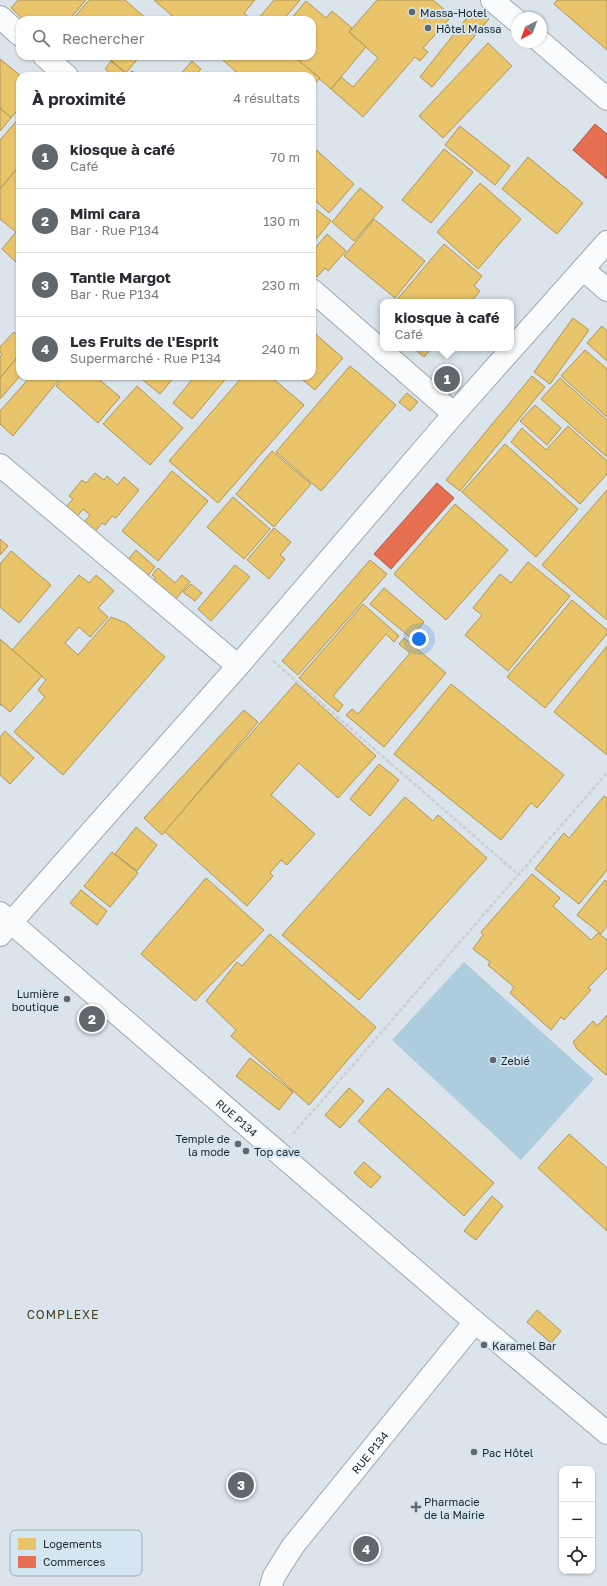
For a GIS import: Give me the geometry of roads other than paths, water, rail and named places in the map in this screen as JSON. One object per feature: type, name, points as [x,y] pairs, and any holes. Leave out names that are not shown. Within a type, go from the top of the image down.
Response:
[{"type":"street","points":[[492,0],[511,16]]},
{"type":"street","points":[[0,18],[16,32]]},
{"type":"street","points":[[547,47],[607,99]]},
{"type":"street","points":[[49,60],[62,72]]},
{"type":"street","points":[[514,347],[607,242]]},
{"type":"street","points":[[583,269],[607,290]]},
{"type":"street","points":[[316,293],[380,349]]},
{"type":"street","points":[[382,351],[454,414]]},
{"type":"street","points":[[4,924],[238,666],[454,414],[510,351]]},
{"type":"street","points":[[0,465],[238,666]]},
{"type":"street","name":"RUE P134","points":[[4,924],[277,1152],[607,1433]]},
{"type":"street","name":"RUE P134","points":[[271,1586],[274,1576],[293,1546],[475,1322]]},
{"type":"place","name":"Massa-Hotel","points":[[412,12]]},
{"type":"place","name":"Hôtel Massa","points":[[428,28]]},
{"type":"place","name":"kiosque à café","points":[[447,379]]},
{"type":"place","name":"Lumière boutique","points":[[67,999]]},
{"type":"place","name":"Mimi cara","points":[[92,1019]]},
{"type":"place","name":"Zebié","points":[[493,1060]]},
{"type":"place","name":"Temple de la mode","points":[[238,1144]]},
{"type":"place","name":"Top cave","points":[[246,1151]]},
{"type":"place","name":"Karamel Bar","points":[[484,1345]]},
{"type":"place","name":"Pac Hôtel","points":[[474,1452]]},
{"type":"place","name":"Tantie Margot","points":[[241,1485]]},
{"type":"place","name":"Pharmacie de la Mairie","points":[[416,1507]]},
{"type":"place","name":"Les Fruits de l'Esprit","points":[[366,1549]]},
{"type":"district","name":"COMPLEXE","points":[[63,1314]]}]
